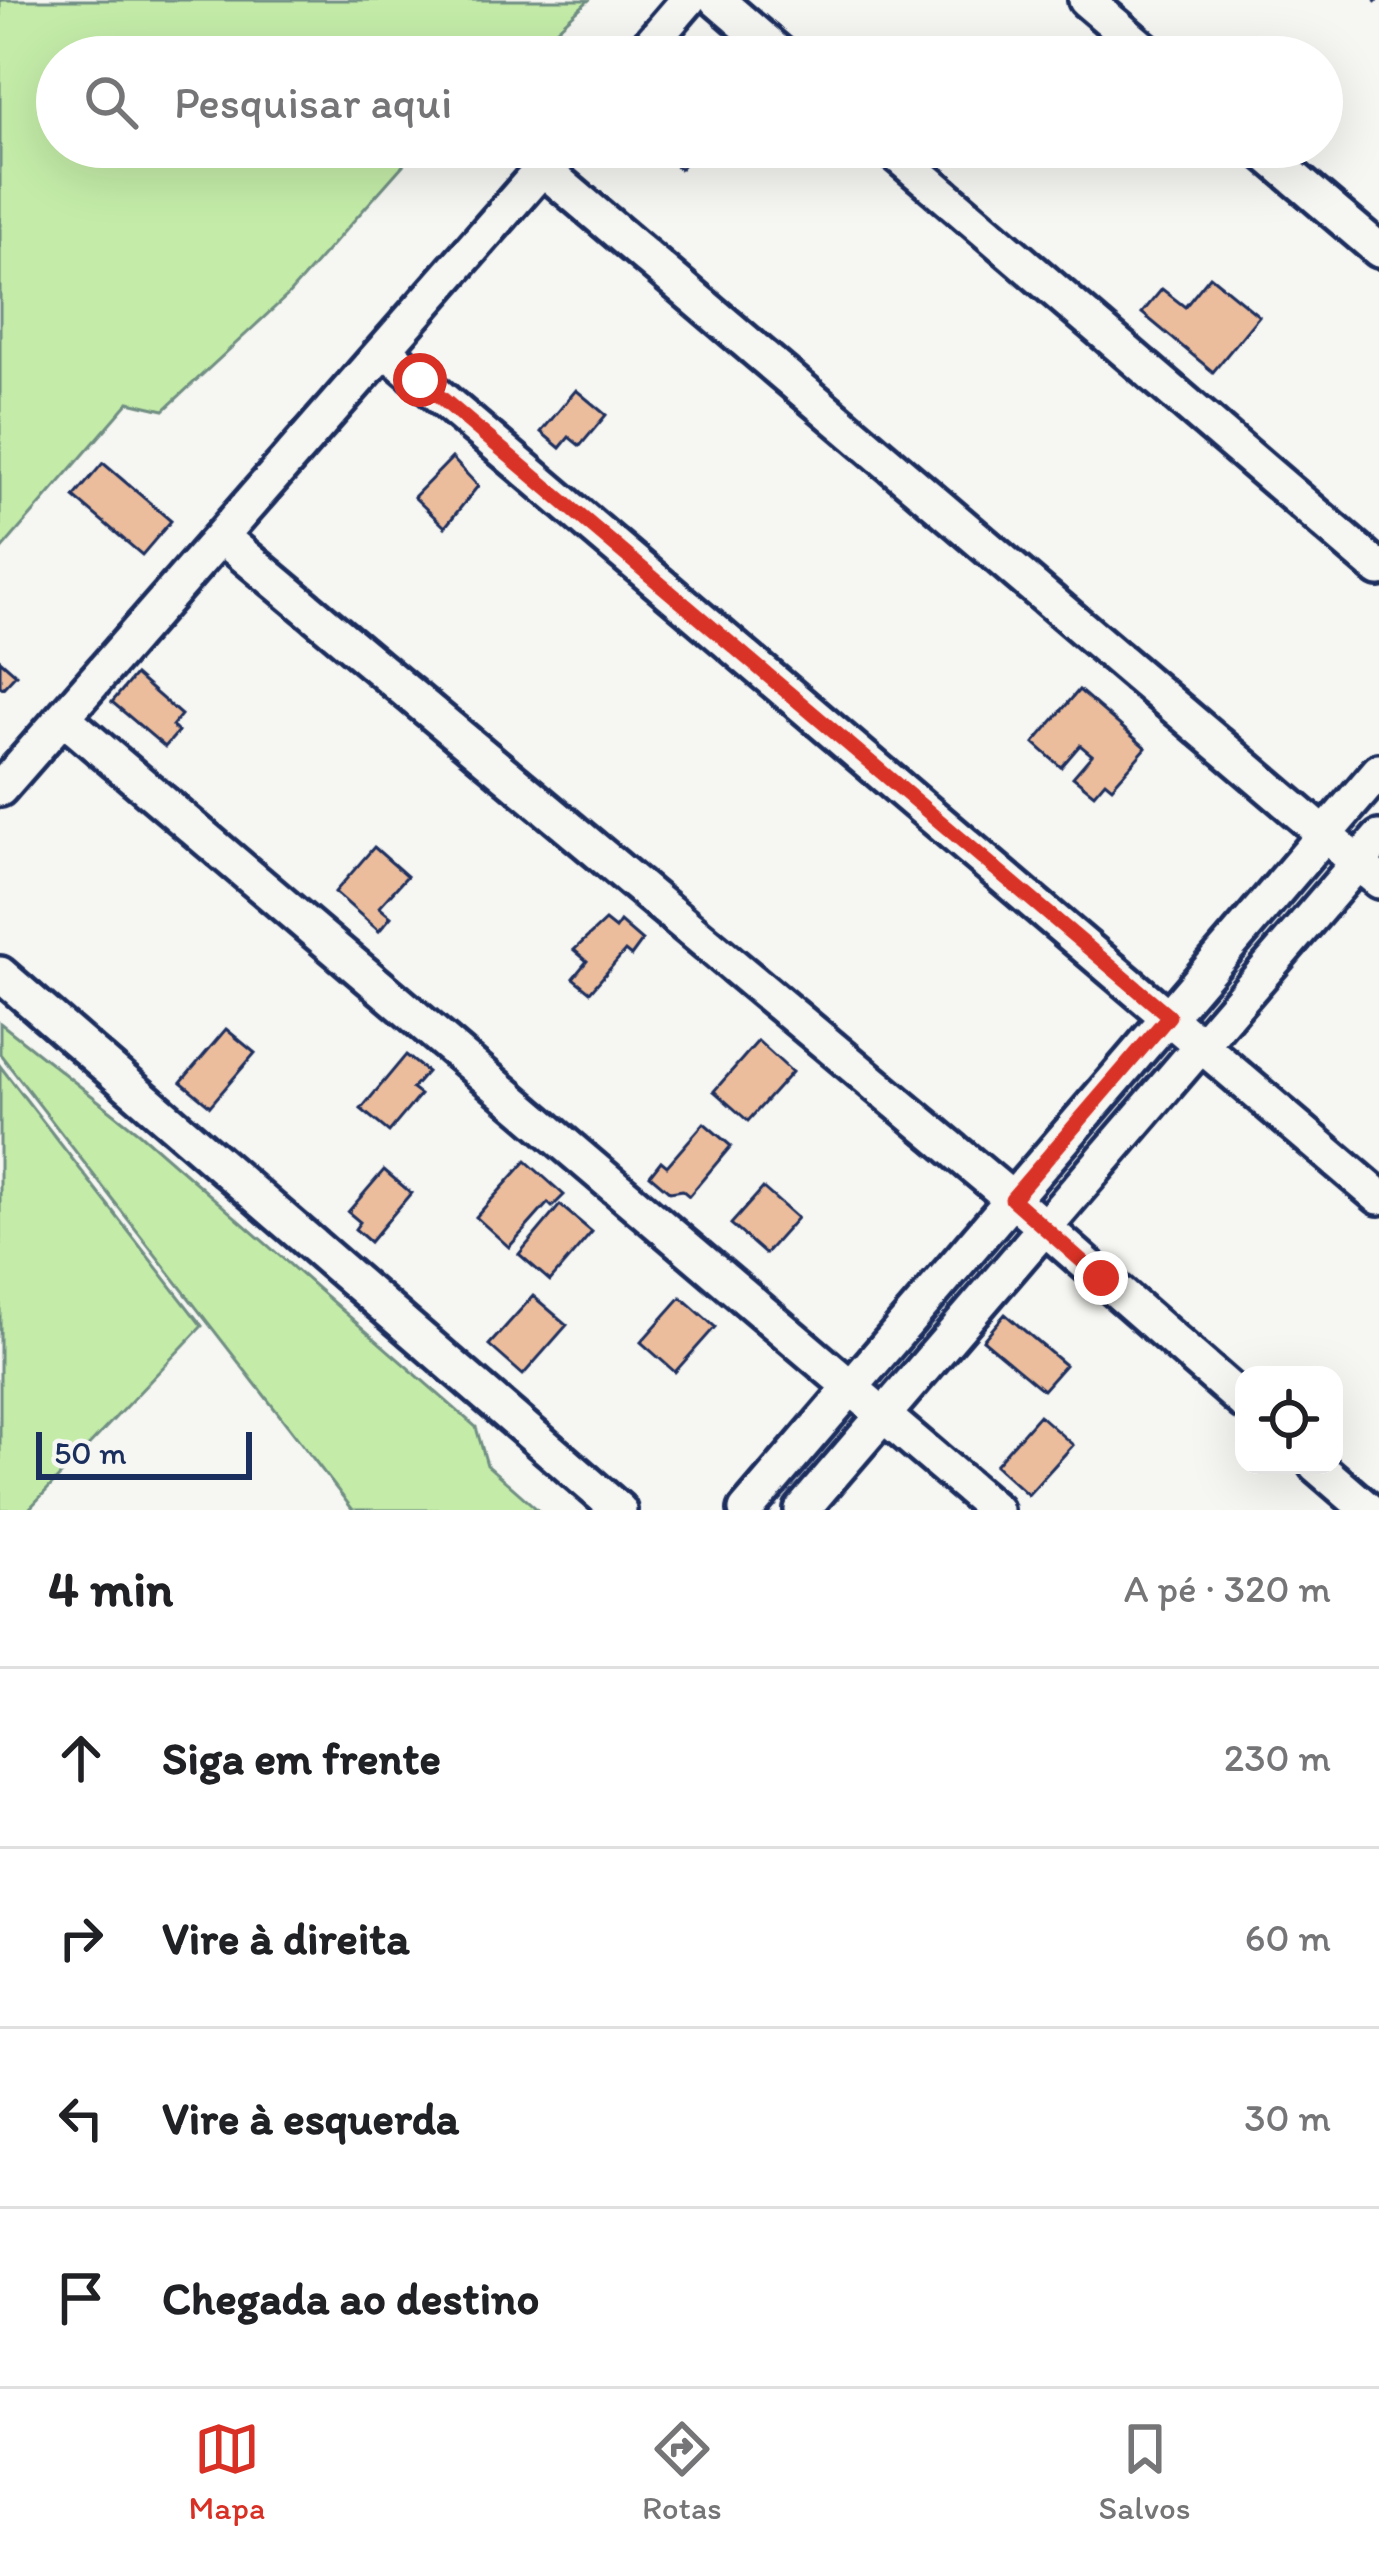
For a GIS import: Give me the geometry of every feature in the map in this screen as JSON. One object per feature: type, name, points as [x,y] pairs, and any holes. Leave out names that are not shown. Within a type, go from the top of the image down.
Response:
[{"type":"street","points":[[656,36],[688,0]]},
{"type":"street","points":[[717,0],[759,36]]},
{"type":"street","points":[[1086,0],[1128,36]]},
{"type":"street","points":[[0,789],[542,168]]},
{"type":"street","points":[[562,168],[1324,835],[1372,861],[1202,1044],[802,1510]]},
{"type":"street","points":[[912,168],[1379,569]]},
{"type":"street","points":[[1283,168],[1379,250]]},
{"type":"street","points":[[385,350],[1379,1197]]},
{"type":"street","points":[[222,537],[1012,1199],[1235,1394]]},
{"type":"street","points":[[65,719],[994,1510]]},
{"type":"street","points":[[746,1510],[1379,771]]},
{"type":"street","points":[[0,974],[620,1510]]},
{"type":"street","points":[[1326,1474],[1368,1510]]},
{"type":"green space","points":[[0,0],[589,0],[549,36],[36,36],[36,168],[400,168],[287,296],[164,410],[129,402],[0,551]]},
{"type":"green space","points":[[0,1023],[139,1133],[476,1427],[487,1465],[538,1510],[353,1510],[0,1054]]},
{"type":"green space","points":[[0,1066],[202,1326],[28,1510],[0,1510]]},
{"type":"building","points":[[1210,276],[1259,316],[1213,372],[1142,313],[1162,289],[1185,307]]},
{"type":"building","points":[[576,390],[606,415],[580,446],[569,437],[560,448],[541,432]]},
{"type":"building","points":[[452,458],[478,486],[445,527],[414,497]]},
{"type":"building","points":[[103,463],[171,521],[142,555],[74,497]]},
{"type":"building","points":[[0,660],[16,674],[3,688],[0,686]]},
{"type":"building","points":[[135,675],[181,715],[172,726],[178,732],[165,747],[112,702]]},
{"type":"building","points":[[1079,690],[1146,748],[1112,787],[1105,781],[1094,794],[1073,777],[1092,755],[1080,745],[1061,767],[1034,743]]},
{"type":"building","points":[[374,847],[407,876],[379,907],[391,917],[379,931],[335,892]]},
{"type":"building","points":[[605,921],[615,929],[620,922],[642,941],[631,956],[625,951],[590,992],[573,978],[587,961],[574,950]]},
{"type":"building","points":[[226,1029],[255,1053],[210,1106],[181,1082]]},
{"type":"building","points":[[758,1041],[792,1072],[748,1121],[714,1091]]},
{"type":"building","points":[[406,1055],[427,1072],[412,1089],[420,1095],[389,1132],[361,1109]]},
{"type":"building","points":[[704,1123],[731,1146],[689,1196],[682,1190],[670,1192],[650,1175],[661,1161],[667,1166]]},
{"type":"building","points":[[526,1161],[564,1195],[552,1207],[548,1203],[509,1247],[476,1217]]},
{"type":"building","points":[[384,1170],[411,1193],[370,1242],[355,1229],[360,1222],[348,1212]]},
{"type":"building","points":[[763,1188],[797,1218],[765,1254],[731,1224]]},
{"type":"building","points":[[560,1205],[592,1232],[550,1281],[519,1254]]},
{"type":"building","points":[[533,1296],[567,1325],[523,1375],[489,1345]]},
{"type":"building","points":[[681,1297],[715,1327],[675,1372],[641,1342]]},
{"type":"building","points":[[1005,1314],[1065,1365],[1043,1390],[983,1340]]},
{"type":"building","points":[[1039,1415],[1073,1445],[1028,1495],[995,1465]]},
{"type":"route","points":[[420,380],[1169,1016],[1012,1199],[1101,1278]]}]
